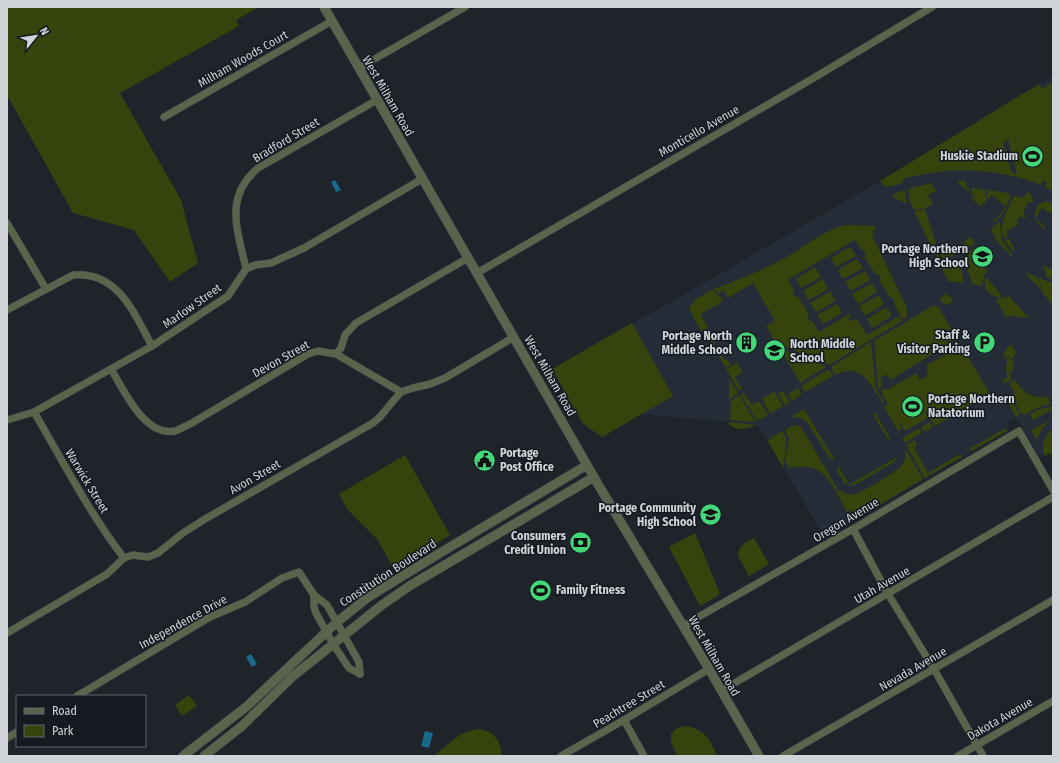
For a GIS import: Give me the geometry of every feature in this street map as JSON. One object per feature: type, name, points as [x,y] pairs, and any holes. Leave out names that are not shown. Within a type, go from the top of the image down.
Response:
[{"type":"street","name":"West Milham Road","points":[[324,7],[587,465],[709,669],[759,756]]},
{"type":"street","points":[[359,68],[465,7]]},
{"type":"street","name":"Monticello Avenue","points":[[477,273],[932,7]]},
{"type":"street","name":"Milham Woods Court","points":[[164,117],[332,21]]},
{"type":"street","name":"Bradford Street","points":[[246,269],[236,222],[236,208],[238,197],[248,177],[258,168],[377,100]]},
{"type":"street","points":[[246,269],[255,265],[271,263],[304,248],[422,179]]},
{"type":"street","points":[[7,223],[46,289]]},
{"type":"street","points":[[468,258],[356,323],[345,335],[341,348],[336,354],[402,392],[445,378],[514,336]]},
{"type":"street","name":"Marlow Street","points":[[7,420],[34,412],[152,346],[228,296],[246,269]]},
{"type":"street","points":[[7,310],[73,275],[83,274],[102,279],[125,298],[152,346]]},
{"type":"street","name":"Devon Street","points":[[111,369],[138,413],[144,420],[168,431],[176,430],[192,423],[308,354],[318,351],[336,354]]},
{"type":"street","name":"Avon Street","points":[[124,558],[132,555],[148,557],[158,553],[205,518],[372,423],[380,417],[402,392]]},
{"type":"street","name":"Warwick Street","points":[[34,412],[94,516],[124,558]]},
{"type":"street","name":"Oregon Avenue","points":[[684,627],[1019,431],[1053,490]]},
{"type":"street","name":"Constitution Boulevard","points":[[183,756],[246,706],[337,622],[367,598],[587,465]]},
{"type":"street","name":"Constitution Boulevard","points":[[204,756],[242,726],[292,678],[382,605],[412,585],[594,477]]},
{"type":"street","name":"Utah Avenue","points":[[721,691],[1053,497]]},
{"type":"street","points":[[853,529],[888,594],[934,669],[983,756]]},
{"type":"street","points":[[7,633],[107,574],[124,558]]},
{"type":"street","name":"Independence Drive","points":[[79,695],[210,617],[245,602],[282,578],[299,572],[314,595],[327,605],[359,662],[360,674],[348,668],[326,632],[314,607],[314,595]]},
{"type":"street","name":"Nevada Avenue","points":[[783,756],[1053,600]]},
{"type":"street","name":"Peachtree Street","points":[[560,756],[709,669]]},
{"type":"street","name":"Dakota Avenue","points":[[958,756],[1053,701]]},
{"type":"street","points":[[624,720],[644,756]]},
{"type":"street","points":[[7,738],[16,733]]},
{"type":"shaded area","name":"North Middle School","points":[[1053,76],[1053,449],[1039,458],[1027,434],[1015,418],[1010,421],[1007,431],[825,538],[758,425],[639,414],[602,437],[583,424],[552,369],[875,184]]},
{"type":"green space","points":[[7,7],[259,7],[236,20],[239,26],[120,93],[181,200],[198,263],[170,282],[134,230],[73,213],[7,95]]},
{"type":"green space","points":[[1053,82],[1053,191],[1045,187],[1047,183],[1043,180],[1041,185],[1007,175],[972,170],[955,170],[920,175],[903,179],[903,182],[888,187],[880,181],[1039,84],[1042,89]],"holes":[[[1008,139],[1017,174],[1012,173],[1003,144]]]},
{"type":"green space","points":[[959,181],[966,181],[967,188],[970,189],[969,192],[958,183]]},
{"type":"green space","points":[[931,183],[936,191],[928,195],[933,204],[926,208],[914,210],[910,202],[908,189]]},
{"type":"green space","points":[[972,188],[986,190],[986,201],[981,207],[972,199],[974,196],[971,194]]},
{"type":"green space","points":[[905,190],[907,203],[893,198],[895,193]]},
{"type":"green space","points":[[989,190],[1007,193],[1011,196],[1004,212],[996,222],[993,220],[995,218],[996,219],[1006,207],[991,195],[988,199],[986,198]]},
{"type":"green space","points":[[1027,192],[1032,195],[1033,202],[1028,202],[1023,214],[1027,217],[1024,218],[1022,216],[1017,219],[1018,225],[1006,231],[1008,237],[1004,238],[1002,227],[1004,217],[1013,197],[1016,196],[1024,198]]},
{"type":"green space","points":[[1047,201],[1053,204],[1053,215],[1042,208],[1035,219],[1035,212],[1039,204]]},
{"type":"green space","points":[[925,209],[939,254],[939,259],[937,259],[915,213],[916,211]]},
{"type":"green space","points":[[1035,219],[1046,227],[1044,229]]},
{"type":"green space","points":[[999,222],[1002,240],[1012,255],[1011,256],[994,238],[996,237],[990,230]]},
{"type":"green space","points":[[846,225],[876,226],[872,235],[906,306],[907,314],[903,320],[894,304],[895,303],[892,297],[890,298],[879,280],[881,279],[878,274],[876,275],[864,256],[866,254],[863,249],[861,250],[855,240],[789,279],[788,280],[794,290],[792,292],[796,297],[798,296],[809,315],[807,316],[810,322],[812,321],[819,332],[849,314],[851,317],[848,319],[850,321],[857,319],[867,335],[899,316],[902,321],[829,365],[781,345],[778,346],[766,326],[775,321],[753,283],[728,298],[723,290],[718,294],[714,289],[741,279],[783,259],[821,235]]},
{"type":"green space","points":[[970,237],[975,242],[974,244],[966,250],[962,249],[962,244]]},
{"type":"green space","points":[[1009,238],[1014,248],[1014,253],[1005,241]]},
{"type":"green space","points":[[979,245],[982,248],[974,256],[988,272],[984,275],[982,286],[972,284],[966,263],[968,252]]},
{"type":"green space","points":[[850,247],[856,256],[836,267],[831,258]]},
{"type":"green space","points":[[952,249],[955,250],[953,256],[943,261],[941,254],[942,252]]},
{"type":"green space","points":[[857,259],[863,268],[843,279],[838,270]]},
{"type":"green space","points":[[954,260],[960,264],[964,281],[963,283],[948,281],[942,269],[944,264]]},
{"type":"green space","points":[[1043,264],[1053,271],[1053,280],[1047,278]]},
{"type":"green space","points":[[815,267],[821,277],[801,288],[796,279]]},
{"type":"green space","points":[[865,271],[870,280],[851,291],[845,282]]},
{"type":"green space","points":[[1027,273],[1038,277],[1041,289],[1026,274]]},
{"type":"green space","points":[[986,277],[1003,297],[995,297],[985,289]]},
{"type":"green space","points":[[1039,278],[1053,283],[1052,304],[1042,292]]},
{"type":"green space","points":[[823,279],[828,289],[809,300],[803,291]]},
{"type":"green space","points":[[872,283],[877,292],[858,304],[852,294]]},
{"type":"green space","points":[[713,289],[718,297],[720,296],[723,301],[701,314],[708,328],[701,331],[689,308],[696,299]]},
{"type":"green space","points":[[830,291],[835,301],[816,312],[810,303]]},
{"type":"green space","points":[[945,294],[953,298],[949,304],[946,305],[941,301],[941,298]]},
{"type":"green space","points":[[879,295],[884,304],[865,316],[859,306]]},
{"type":"green space","points":[[1009,296],[1029,318],[1006,317],[996,300]]},
{"type":"green space","points":[[837,304],[842,313],[823,324],[817,315]]},
{"type":"green space","points":[[934,305],[939,308],[953,331],[951,332],[950,329],[944,331],[943,334],[945,339],[948,341],[954,334],[957,339],[890,380],[887,374],[880,378],[883,385],[880,387],[882,391],[885,388],[887,390],[916,373],[920,380],[928,375],[926,370],[928,369],[926,366],[952,350],[962,347],[990,394],[935,426],[926,411],[925,412],[928,418],[905,431],[898,421],[902,429],[898,431],[884,407],[888,404],[882,394],[883,393],[878,387],[874,341]]},
{"type":"green space","points":[[886,307],[892,316],[872,328],[867,319]]},
{"type":"green space","points":[[632,323],[673,396],[602,437],[583,424],[552,369]]},
{"type":"green space","points":[[710,330],[716,341],[714,342],[715,345],[713,347],[705,332]]},
{"type":"green space","points":[[871,342],[876,388],[884,403],[883,404],[870,383],[859,373],[844,371],[835,375],[831,367]]},
{"type":"green space","points":[[1010,344],[1016,352],[1012,359],[1003,354]]},
{"type":"green space","points":[[780,348],[825,366],[826,367],[800,383]]},
{"type":"green space","points":[[722,355],[724,360],[727,359],[730,364],[736,361],[726,368],[719,357]]},
{"type":"green space","points":[[1004,356],[1014,361],[1013,371],[1010,372],[1011,380],[1004,383],[1002,380],[1007,378],[1007,359],[1002,358]]},
{"type":"green space","points":[[737,363],[743,372],[735,377],[742,389],[739,391],[726,369]]},
{"type":"green space","points":[[829,370],[833,376],[805,392],[801,386]]},
{"type":"green space","points":[[728,377],[738,393],[729,401],[729,382]]},
{"type":"green space","points":[[1015,380],[1028,394],[1037,397],[1048,396],[1050,404],[1039,407],[1024,415],[1021,413],[1011,396],[1014,392],[1009,383]]},
{"type":"green space","points":[[798,388],[802,394],[792,401],[788,394]]},
{"type":"green space","points":[[774,391],[783,406],[770,414],[762,399]]},
{"type":"green space","points":[[783,391],[790,402],[785,405],[778,394]]},
{"type":"green space","points":[[744,393],[752,405],[759,401],[768,415],[757,421],[741,395]]},
{"type":"green space","points":[[739,395],[755,422],[730,420],[731,401]]},
{"type":"green space","points":[[1009,397],[1020,414],[1016,417],[1006,400]]},
{"type":"green space","points":[[1053,406],[1053,409],[1033,420],[1030,415],[1037,410]]},
{"type":"green space","points":[[804,409],[835,460],[830,459],[807,422],[801,418],[792,417]]},
{"type":"green space","points":[[875,412],[890,438],[888,440],[873,414]]},
{"type":"green space","points":[[1050,420],[1042,428],[1037,440],[1031,430]]},
{"type":"green space","points":[[930,422],[933,427],[924,432],[921,427]]},
{"type":"green space","points":[[728,423],[756,425],[749,428],[738,429],[734,428]]},
{"type":"green space","points":[[797,425],[802,428],[837,488],[835,490],[826,477],[816,469],[810,467],[788,468],[785,461],[789,439],[785,430]]},
{"type":"green space","points":[[919,428],[922,433],[905,443],[902,438]]},
{"type":"green space","points":[[1006,428],[1007,431],[971,451],[969,449]]},
{"type":"green space","points":[[1053,428],[1053,452],[1045,456],[1043,452],[1044,441]]},
{"type":"green space","points":[[782,431],[786,439],[784,467],[768,442],[769,439]]},
{"type":"green space","points":[[915,440],[917,445],[914,448],[928,473],[960,454],[962,457],[925,478],[906,445]]},
{"type":"green space","points":[[905,448],[923,479],[859,517],[856,517],[850,510],[847,512],[836,492],[839,490],[846,494],[858,493],[887,477],[903,463],[906,452]]},
{"type":"green space","points":[[405,455],[450,535],[394,569],[377,539],[347,509],[339,494]]},
{"type":"green space","points":[[897,457],[894,462],[855,485],[848,485]]},
{"type":"green space","points":[[839,467],[848,483],[845,484],[838,473],[837,470]]},
{"type":"green space","points":[[695,533],[719,591],[719,595],[700,606],[669,547]]},
{"type":"green space","points":[[754,538],[769,564],[749,576],[738,556],[738,552],[743,544]]},
{"type":"green space","points":[[189,695],[197,706],[182,716],[175,705]]},
{"type":"green space","points":[[684,726],[697,729],[705,735],[712,744],[717,756],[677,756],[671,741],[671,734],[676,729]]},
{"type":"green space","points":[[479,729],[493,734],[498,741],[502,756],[434,756],[460,735]]},
{"type":"water","points":[[335,180],[341,190],[336,192],[331,182]]},
{"type":"water","points":[[251,654],[257,664],[252,667],[246,657]]},
{"type":"water","points":[[425,731],[433,733],[429,748],[421,746]]},
{"type":"place","name":"Huskie Stadium","points":[[1033,156]]},
{"type":"place","name":"Portage Northern High School","points":[[983,256]]},
{"type":"place","name":"Staff & Visitor Parking","points":[[985,342]]},
{"type":"place","name":"Portage North Middle School","points":[[747,343]]},
{"type":"place","name":"North Middle School","points":[[775,351]]},
{"type":"place","name":"Portage Northern Natatorium","points":[[913,406]]},
{"type":"place","name":"Portage Post Office","points":[[484,460]]},
{"type":"place","name":"Portage Community High School","points":[[711,515]]},
{"type":"place","name":"Consumers Credit Union","points":[[581,543]]},
{"type":"place","name":"Family Fitness","points":[[541,590]]}]
